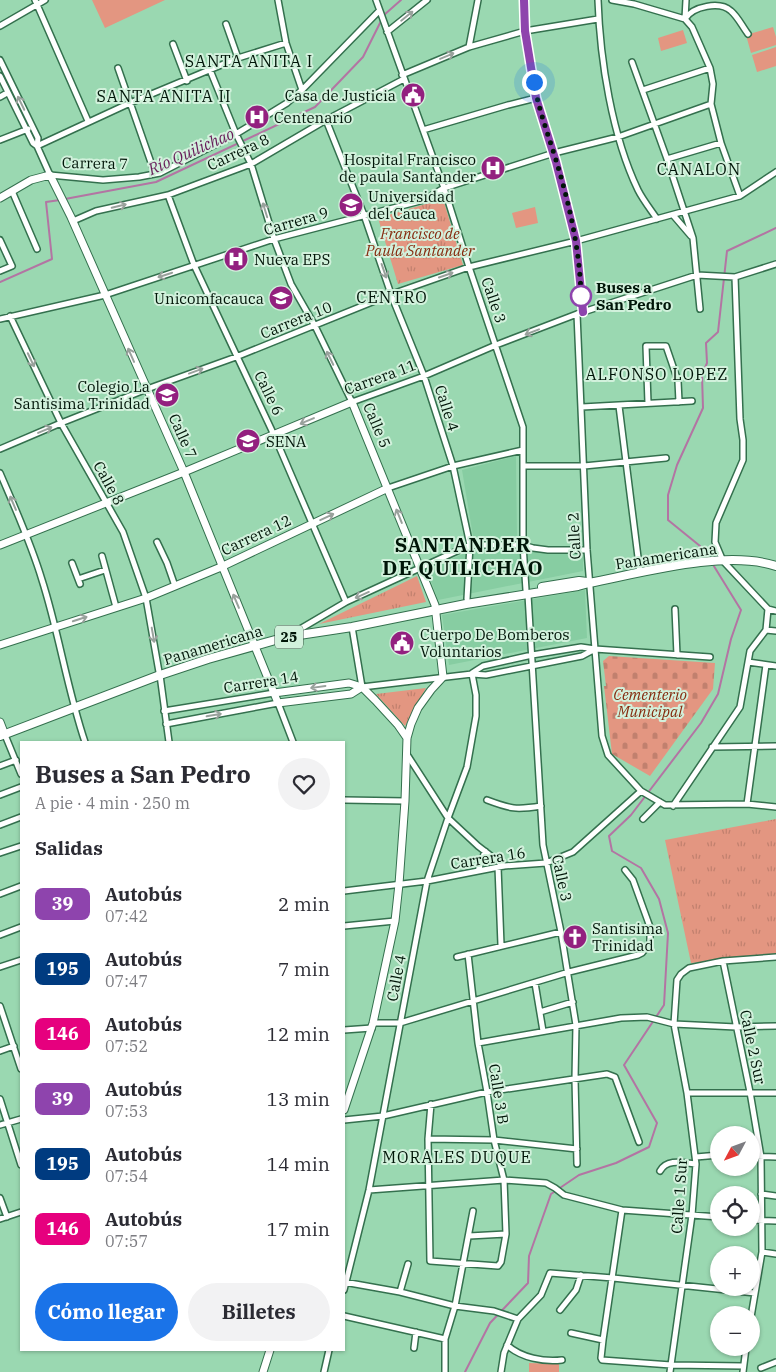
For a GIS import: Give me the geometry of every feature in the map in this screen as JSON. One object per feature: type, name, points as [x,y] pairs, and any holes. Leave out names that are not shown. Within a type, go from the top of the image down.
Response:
[{"type":"main road","name":"Panamericana","points":[[2,734],[160,673],[295,632],[578,586],[697,562],[764,562],[776,566]]},
{"type":"main road","name":"Panamericana","points":[[255,644],[286,637],[352,627],[467,599],[527,593]]},
{"type":"street","points":[[0,26],[36,3],[45,0]]},
{"type":"street","points":[[278,0],[286,43],[302,90]]},
{"type":"street","name":"Calle 3","points":[[376,0],[444,188],[523,427],[523,545],[533,665],[543,845],[569,972],[576,1025],[577,1164]]},
{"type":"street","points":[[386,30],[427,0]]},
{"type":"street","points":[[469,47],[478,0]]},
{"type":"street","name":"Calle 2","points":[[524,0],[525,31],[536,98],[554,153],[576,241],[587,550],[602,736],[608,755],[643,792]]},
{"type":"street","points":[[598,0],[598,20],[608,95],[618,137],[638,191],[657,220]]},
{"type":"street","points":[[612,0],[634,2],[685,19],[692,27],[710,68],[713,84],[711,104],[721,143],[740,196]]},
{"type":"street","points":[[685,19],[686,0]]},
{"type":"street","points":[[36,3],[88,121]]},
{"type":"street","points":[[685,19],[691,12],[701,8],[724,7],[731,11],[748,34]]},
{"type":"street","name":"Carrera 7","points":[[0,198],[31,180],[50,175],[103,180],[160,173],[237,136],[287,103],[380,13]]},
{"type":"street","name":"Carrera 8","points":[[72,219],[168,195],[250,162],[403,77],[469,47],[525,31],[598,20]]},
{"type":"street","points":[[226,24],[238,58]]},
{"type":"street","points":[[37,146],[88,121],[238,58],[286,43]]},
{"type":"street","points":[[173,44],[187,80]]},
{"type":"street","name":"Calle 7","points":[[0,60],[38,138],[37,146],[72,219],[184,472],[293,741]]},
{"type":"street","points":[[632,62],[668,159],[693,238],[700,309]]},
{"type":"street","points":[[118,68],[155,174]]},
{"type":"street","points":[[643,90],[710,68]]},
{"type":"street","name":"Calle 5","points":[[210,70],[237,136],[250,162],[274,239],[291,284],[315,326],[352,402],[435,608],[443,677]]},
{"type":"street","name":"Calle 7","points":[[0,76],[32,143],[37,146]]},
{"type":"street","points":[[0,97],[8,93]]},
{"type":"street","points":[[423,130],[536,98]]},
{"type":"street","name":"Carrera 9","points":[[0,319],[105,295],[274,239],[424,200],[444,188],[554,153],[618,137],[711,104]]},
{"type":"street","name":"Calle 4","points":[[326,120],[364,215],[392,297],[424,376],[453,466],[470,545],[467,599]]},
{"type":"street","points":[[0,140],[33,128]]},
{"type":"street","points":[[668,159],[721,143]]},
{"type":"street","name":"Carrera 10","points":[[0,449],[61,423],[236,357],[392,294],[469,267],[657,220],[740,196],[776,172]]},
{"type":"street","points":[[12,191],[37,249]]},
{"type":"street","name":"Calle 6","points":[[168,195],[194,265],[274,435],[346,602]]},
{"type":"street","points":[[673,215],[693,238]]},
{"type":"street","points":[[0,240],[12,266],[0,271]]},
{"type":"street","name":"Carrera 11","points":[[0,545],[106,504],[352,402],[424,376],[496,345],[580,313],[697,275],[735,277],[776,264]]},
{"type":"street","points":[[735,277],[743,460],[716,523],[715,542],[721,561],[768,609],[776,610]]},
{"type":"street","name":"Calle 8","points":[[10,316],[61,423],[123,532],[146,598],[160,673],[169,741]]},
{"type":"street","points":[[648,403],[646,346],[666,346],[678,380],[680,402]]},
{"type":"street","points":[[582,407],[692,401]]},
{"type":"street","points":[[619,406],[640,573]]},
{"type":"street","name":"Carrera 12","points":[[0,645],[146,598],[222,567],[388,488],[453,466],[524,450]]},
{"type":"street","points":[[524,466],[584,466],[666,458]]},
{"type":"street","points":[[0,473],[26,534],[42,580],[73,706],[85,741]]},
{"type":"street","points":[[157,542],[175,586]]},
{"type":"street","points":[[295,632],[346,602],[470,545],[523,545],[548,550],[587,550]]},
{"type":"street","points":[[102,556],[116,607]]},
{"type":"street","points":[[72,562],[79,582],[105,570]]},
{"type":"street","points":[[674,609],[677,655]]},
{"type":"street","points":[[673,806],[740,707],[748,662],[754,645],[766,630],[768,609]]},
{"type":"street","points":[[352,627],[362,687],[408,738]]},
{"type":"street","points":[[766,630],[776,631]]},
{"type":"street","name":"Carrera 14","points":[[472,674],[483,666],[581,647],[710,657]]},
{"type":"street","name":"Carrera 14","points":[[164,711],[349,683],[362,687],[472,674],[486,675],[582,656],[595,649]]},
{"type":"street","points":[[748,662],[776,666]]},
{"type":"street","points":[[747,804],[766,665]]},
{"type":"street","name":"Calle 4","points":[[345,1282],[369,1190],[427,881],[467,767],[476,716],[476,695],[472,674]]},
{"type":"street","points":[[345,1107],[372,1025],[395,921],[410,724],[418,708],[443,677]]},
{"type":"street","name":"Carrera 14","points":[[166,724],[278,703],[351,694],[362,687]]},
{"type":"street","points":[[0,722],[2,734],[20,771]]},
{"type":"street","points":[[712,747],[776,746]]},
{"type":"street","points":[[408,756],[448,818],[501,867],[501,945]]},
{"type":"street","points":[[0,766],[16,760]]},
{"type":"street","points":[[0,795],[20,788]]},
{"type":"street","points":[[643,792],[665,806],[747,804],[776,806]]},
{"type":"street","name":"Carrera 16","points":[[345,891],[427,881],[478,870],[546,863],[573,852],[643,792]]},
{"type":"street","points":[[345,800],[405,801]]},
{"type":"street","points":[[487,800],[519,810],[541,806]]},
{"type":"street","points":[[643,819],[660,802]]},
{"type":"street","points":[[0,825],[20,817]]},
{"type":"street","points":[[0,854],[20,846]]},
{"type":"street","points":[[478,870],[485,851]]},
{"type":"street","points":[[345,1030],[400,1023],[569,972],[638,956],[650,943],[650,927],[633,880],[625,870]]},
{"type":"street","points":[[0,894],[20,886]]},
{"type":"street","points":[[345,926],[395,921]]},
{"type":"street","points":[[0,935],[20,927]]},
{"type":"street","points":[[457,957],[561,932]]},
{"type":"street","name":"Calle 3 B","points":[[463,1265],[498,1266],[501,1262],[506,1234],[504,1180],[494,1140],[488,1092],[478,1043],[468,954]]},
{"type":"street","points":[[723,961],[776,956]]},
{"type":"street","points":[[0,967],[20,960]]},
{"type":"street","name":"Calle 1 Sur","points":[[670,1372],[692,1215],[696,1164],[687,1093],[671,1023],[677,980],[681,974],[689,968],[723,961]]},
{"type":"street","name":"Calle 2 Sur","points":[[723,961],[750,1092],[761,1157],[762,1252],[760,1264]]},
{"type":"street","points":[[535,982],[543,1031]]},
{"type":"street","points":[[540,1012],[573,1002]]},
{"type":"street","points":[[0,1006],[20,1066]]},
{"type":"street","points":[[478,1043],[621,1018],[648,1017],[671,1023],[736,1027],[776,1026]]},
{"type":"street","points":[[0,1051],[14,1046]]},
{"type":"street","points":[[345,1120],[383,1116],[488,1092],[607,1074],[615,1077],[638,1142]]},
{"type":"street","points":[[687,1093],[776,1093]]},
{"type":"street","points":[[0,1099],[20,1163]]},
{"type":"street","points":[[430,1104],[428,1139],[430,1261],[463,1265]]},
{"type":"street","points":[[0,1125],[20,1119]]},
{"type":"street","points":[[428,1139],[494,1140],[577,1149]]},
{"type":"street","points":[[696,1157],[710,1156]]},
{"type":"street","points":[[761,1157],[776,1157]]},
{"type":"street","points":[[660,1170],[662,1166],[668,1163],[696,1164]]},
{"type":"street","points":[[369,1190],[504,1180],[546,1184],[564,1195],[622,1210],[710,1216]]},
{"type":"street","points":[[761,1194],[776,1196]]},
{"type":"street","points":[[0,1198],[7,1217]]},
{"type":"street","points":[[445,1372],[445,1339],[455,1306],[473,1210]]},
{"type":"street","points":[[622,1210],[603,1340],[601,1358],[604,1362],[743,1369],[745,1356]]},
{"type":"street","points":[[0,1219],[20,1212]]},
{"type":"street","points":[[762,1220],[776,1221]]},
{"type":"street","points":[[469,1236],[506,1234]]},
{"type":"street","points":[[762,1252],[776,1254]]},
{"type":"street","points":[[400,1292],[408,1264]]},
{"type":"street","points":[[502,1372],[501,1366],[516,1318],[541,1295],[550,1273],[710,1289]]},
{"type":"street","points":[[560,1310],[576,1290],[581,1275]]},
{"type":"street","points":[[345,1282],[400,1292],[455,1306],[494,1311],[516,1318]]},
{"type":"street","points":[[345,1316],[445,1339]]},
{"type":"street","points":[[414,1348],[416,1332]]},
{"type":"street","points":[[570,1333],[603,1340]]},
{"type":"street","points":[[508,1345],[520,1353],[533,1358],[548,1361],[562,1360]]},
{"type":"street","points":[[263,1372],[270,1351]]},
{"type":"street","points":[[325,1372],[329,1351]]},
{"type":"street","points":[[761,1368],[776,1362]]},
{"type":"shaded area","points":[[516,456],[517,541],[474,542],[462,470]]},
{"type":"shaded area","points":[[519,548],[583,553],[583,571],[438,600],[427,570],[474,549]]},
{"type":"shaded area","points":[[585,590],[587,638],[449,665],[442,615]]},
{"type":"green space","points":[[92,0],[165,0],[105,28]]},
{"type":"green space","points":[[773,27],[776,45],[751,53],[746,35]]},
{"type":"green space","points":[[683,30],[687,43],[661,51],[658,38]]},
{"type":"green space","points":[[776,47],[776,66],[757,72],[752,55]]},
{"type":"green space","name":"Francisco de Paula Santander","points":[[443,199],[463,265],[398,284],[378,218]]},
{"type":"green space","points":[[535,207],[538,223],[516,228],[512,213]]},
{"type":"green space","points":[[417,576],[426,602],[319,624]]},
{"type":"green space","name":"Cementerio Municipal","points":[[609,656],[715,663],[713,689],[650,776],[612,754],[603,661]]},
{"type":"green space","points":[[426,688],[405,726],[376,694]]},
{"type":"green space","points":[[776,819],[776,955],[691,963],[665,840]]},
{"type":"green space","points":[[529,1363],[559,1364],[559,1372],[529,1372]]},
{"type":"waterway","name":"Río Quilichao","points":[[384,15],[401,0]]},
{"type":"waterway","name":"Río Quilichao","points":[[65,199],[156,182],[315,107],[363,57],[382,19]]},
{"type":"waterway","name":"Río Quilichao","points":[[0,282],[52,259],[46,202],[60,200]]},
{"type":"waterway","points":[[709,559],[700,546],[668,520],[668,495],[677,465],[703,408],[702,375],[707,363],[706,343],[718,332],[727,251],[776,228]]},
{"type":"waterway","points":[[465,1372],[490,1323],[528,1283],[529,1256],[551,1194],[579,1175],[616,1163],[649,1147],[657,1123],[624,1065],[664,1005],[668,933],[659,899],[641,868],[612,851],[609,836],[631,815],[701,723],[718,694],[731,639],[741,610],[712,563]]},
{"type":"bus line","name":"39","points":[[524,0],[525,31],[536,98],[556,162],[576,241],[583,312]]},
{"type":"place","name":"Casa de Justicia","points":[[413,95]]},
{"type":"place","name":"Centenario","points":[[257,117]]},
{"type":"place","name":"Hospital Francisco de paula Santander","points":[[493,168]]},
{"type":"place","name":"Universidad del Cauca","points":[[351,205]]},
{"type":"place","name":"Nueva EPS","points":[[236,259]]},
{"type":"place","name":"Buses a San Pedro","points":[[581,296]]},
{"type":"place","name":"Unicomfacauca","points":[[281,298]]},
{"type":"place","name":"Colegio La Santisima Trinidad","points":[[167,395]]},
{"type":"place","name":"SENA","points":[[248,441]]},
{"type":"place","name":"Cuerpo De Bomberos Voluntarios","points":[[402,643]]},
{"type":"place","name":"Santisima Trinidad","points":[[575,937]]},
{"type":"district","name":"SANTA ANITA I","points":[[249,61]]},
{"type":"district","name":"SANTA ANITA II","points":[[164,96]]},
{"type":"district","name":"CANALON","points":[[699,169]]},
{"type":"district","name":"CENTRO","points":[[392,297]]},
{"type":"district","name":"ALFONSO LOPEZ","points":[[657,374]]},
{"type":"district","name":"SANTANDER DE QUILICHAO","points":[[463,556]]},
{"type":"district","name":"MORALES DUQUE","points":[[457,1157]]},
{"type":"route","points":[[534,82],[536,98],[556,162],[576,241],[581,296]]}]
